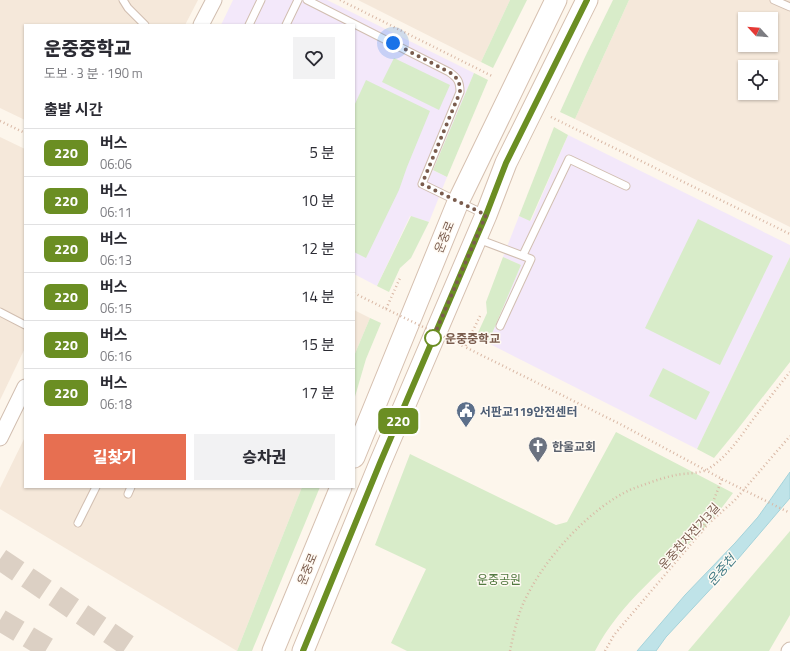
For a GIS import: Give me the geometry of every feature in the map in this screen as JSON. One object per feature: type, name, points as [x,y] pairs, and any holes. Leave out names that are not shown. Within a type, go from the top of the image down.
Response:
[{"type":"main road","name":"운중로","points":[[355,455],[458,202],[556,0]]},
{"type":"main road","points":[[304,651],[380,463],[476,239],[506,163],[587,0]]},
{"type":"main road","name":"운중로","points":[[274,651],[341,488]]},
{"type":"street","points":[[202,24],[214,0]]},
{"type":"street","points":[[0,438],[24,390]]},
{"type":"lane","points":[[123,0],[128,8],[144,24]]},
{"type":"lane","points":[[249,24],[261,0]]},
{"type":"lane","points":[[286,24],[298,0]]},
{"type":"lane","points":[[307,0],[354,24]]},
{"type":"lane","points":[[774,0],[790,7]]},
{"type":"lane","points":[[355,24],[449,72],[457,78],[460,84],[460,92],[422,184],[486,215]]},
{"type":"lane","points":[[523,255],[569,159],[626,186]]},
{"type":"lane","points":[[476,239],[532,259],[500,326]]},
{"type":"lane","points":[[0,312],[24,324]]},
{"type":"lane","points":[[78,523],[96,488]]},
{"type":"lane","points":[[128,494],[131,488]]},
{"type":"path","points":[[340,0],[492,76]]},
{"type":"path","points":[[551,117],[790,234]]},
{"type":"path","points":[[0,121],[24,133]]},
{"type":"path","points":[[386,309],[400,278]]},
{"type":"path","points":[[355,294],[620,424],[722,480],[790,514]]},
{"type":"path","points":[[464,347],[480,316]]},
{"type":"path","points":[[510,651],[523,605],[532,587],[555,552],[586,520],[618,496],[633,489],[675,475],[706,470],[719,461],[790,372]]},
{"type":"path","name":"운중천자전거3길","points":[[605,651],[614,635],[701,532],[735,500],[790,436]]},
{"type":"path","points":[[701,532],[722,480]]},
{"type":"shaded area","points":[[0,0],[198,0],[186,24],[24,24],[24,120],[0,108]]},
{"type":"shaded area","points":[[233,0],[327,0],[474,73],[433,170],[447,177],[429,222],[410,216],[377,286],[355,275],[355,24],[221,24]]},
{"type":"shaded area","points":[[358,0],[510,0],[481,62]]},
{"type":"shaded area","points":[[629,0],[790,0],[790,227],[575,119]]},
{"type":"shaded area","name":"운중중학교","points":[[568,135],[790,245],[790,257],[697,449],[488,343],[521,265],[503,257],[519,216],[531,221]]},
{"type":"shaded area","points":[[0,137],[24,149],[24,350],[0,400]]},
{"type":"shaded area","points":[[355,310],[370,318],[355,354]]},
{"type":"shaded area","points":[[24,439],[24,488],[302,488],[237,651],[0,509],[0,488]]},
{"type":"green space","points":[[510,0],[527,0],[493,68],[481,62]]},
{"type":"green space","points":[[613,0],[629,0],[575,119],[560,112]]},
{"type":"green space","points":[[394,58],[450,85],[439,110],[382,82]]},
{"type":"green space","points":[[474,73],[488,80],[447,177],[433,170]]},
{"type":"green space","points":[[366,80],[430,111],[399,190],[366,258],[355,252],[355,104]]},
{"type":"green space","points":[[554,127],[568,135],[530,221],[519,216]]},
{"type":"green space","points":[[411,216],[429,222],[411,258],[400,268],[389,292],[377,286]]},
{"type":"green space","points":[[698,219],[773,256],[720,365],[645,328]]},
{"type":"green space","points":[[503,257],[521,265],[488,343],[476,337],[487,313],[486,302]]},
{"type":"green space","points":[[790,257],[790,362],[714,458],[697,449]]},
{"type":"green space","points":[[370,318],[381,323],[366,359],[355,397],[355,354]]},
{"type":"green space","points":[[663,368],[710,392],[696,420],[649,396]]},
{"type":"green space","name":"운중공원","points":[[616,432],[733,493],[708,524],[645,586],[617,617],[605,633],[595,651],[407,651],[391,643],[426,569],[375,545],[410,454],[556,525],[567,522]]},
{"type":"green space","points":[[302,488],[320,488],[252,651],[237,651]]},
{"type":"green space","points":[[790,531],[790,615],[769,651],[688,651]]},
{"type":"water","name":"운중천","points":[[790,472],[790,498],[732,566],[666,637],[656,651],[637,651],[685,595],[758,517]]},
{"type":"tunnel","points":[[0,559],[136,651]]},
{"type":"tunnel","points":[[0,620],[52,651]]},
{"type":"bus line","name":"220","points":[[303,651],[380,463],[486,215],[506,163],[587,0]]},
{"type":"place","name":"운중중학교","points":[[433,338]]},
{"type":"place","name":"서판교119안전센터","points":[[466,428]]},
{"type":"place","name":"한울교회","points":[[538,463]]},
{"type":"route","points":[[393,43],[449,72],[457,78],[460,84],[460,92],[422,184],[486,215],[433,338]]}]
